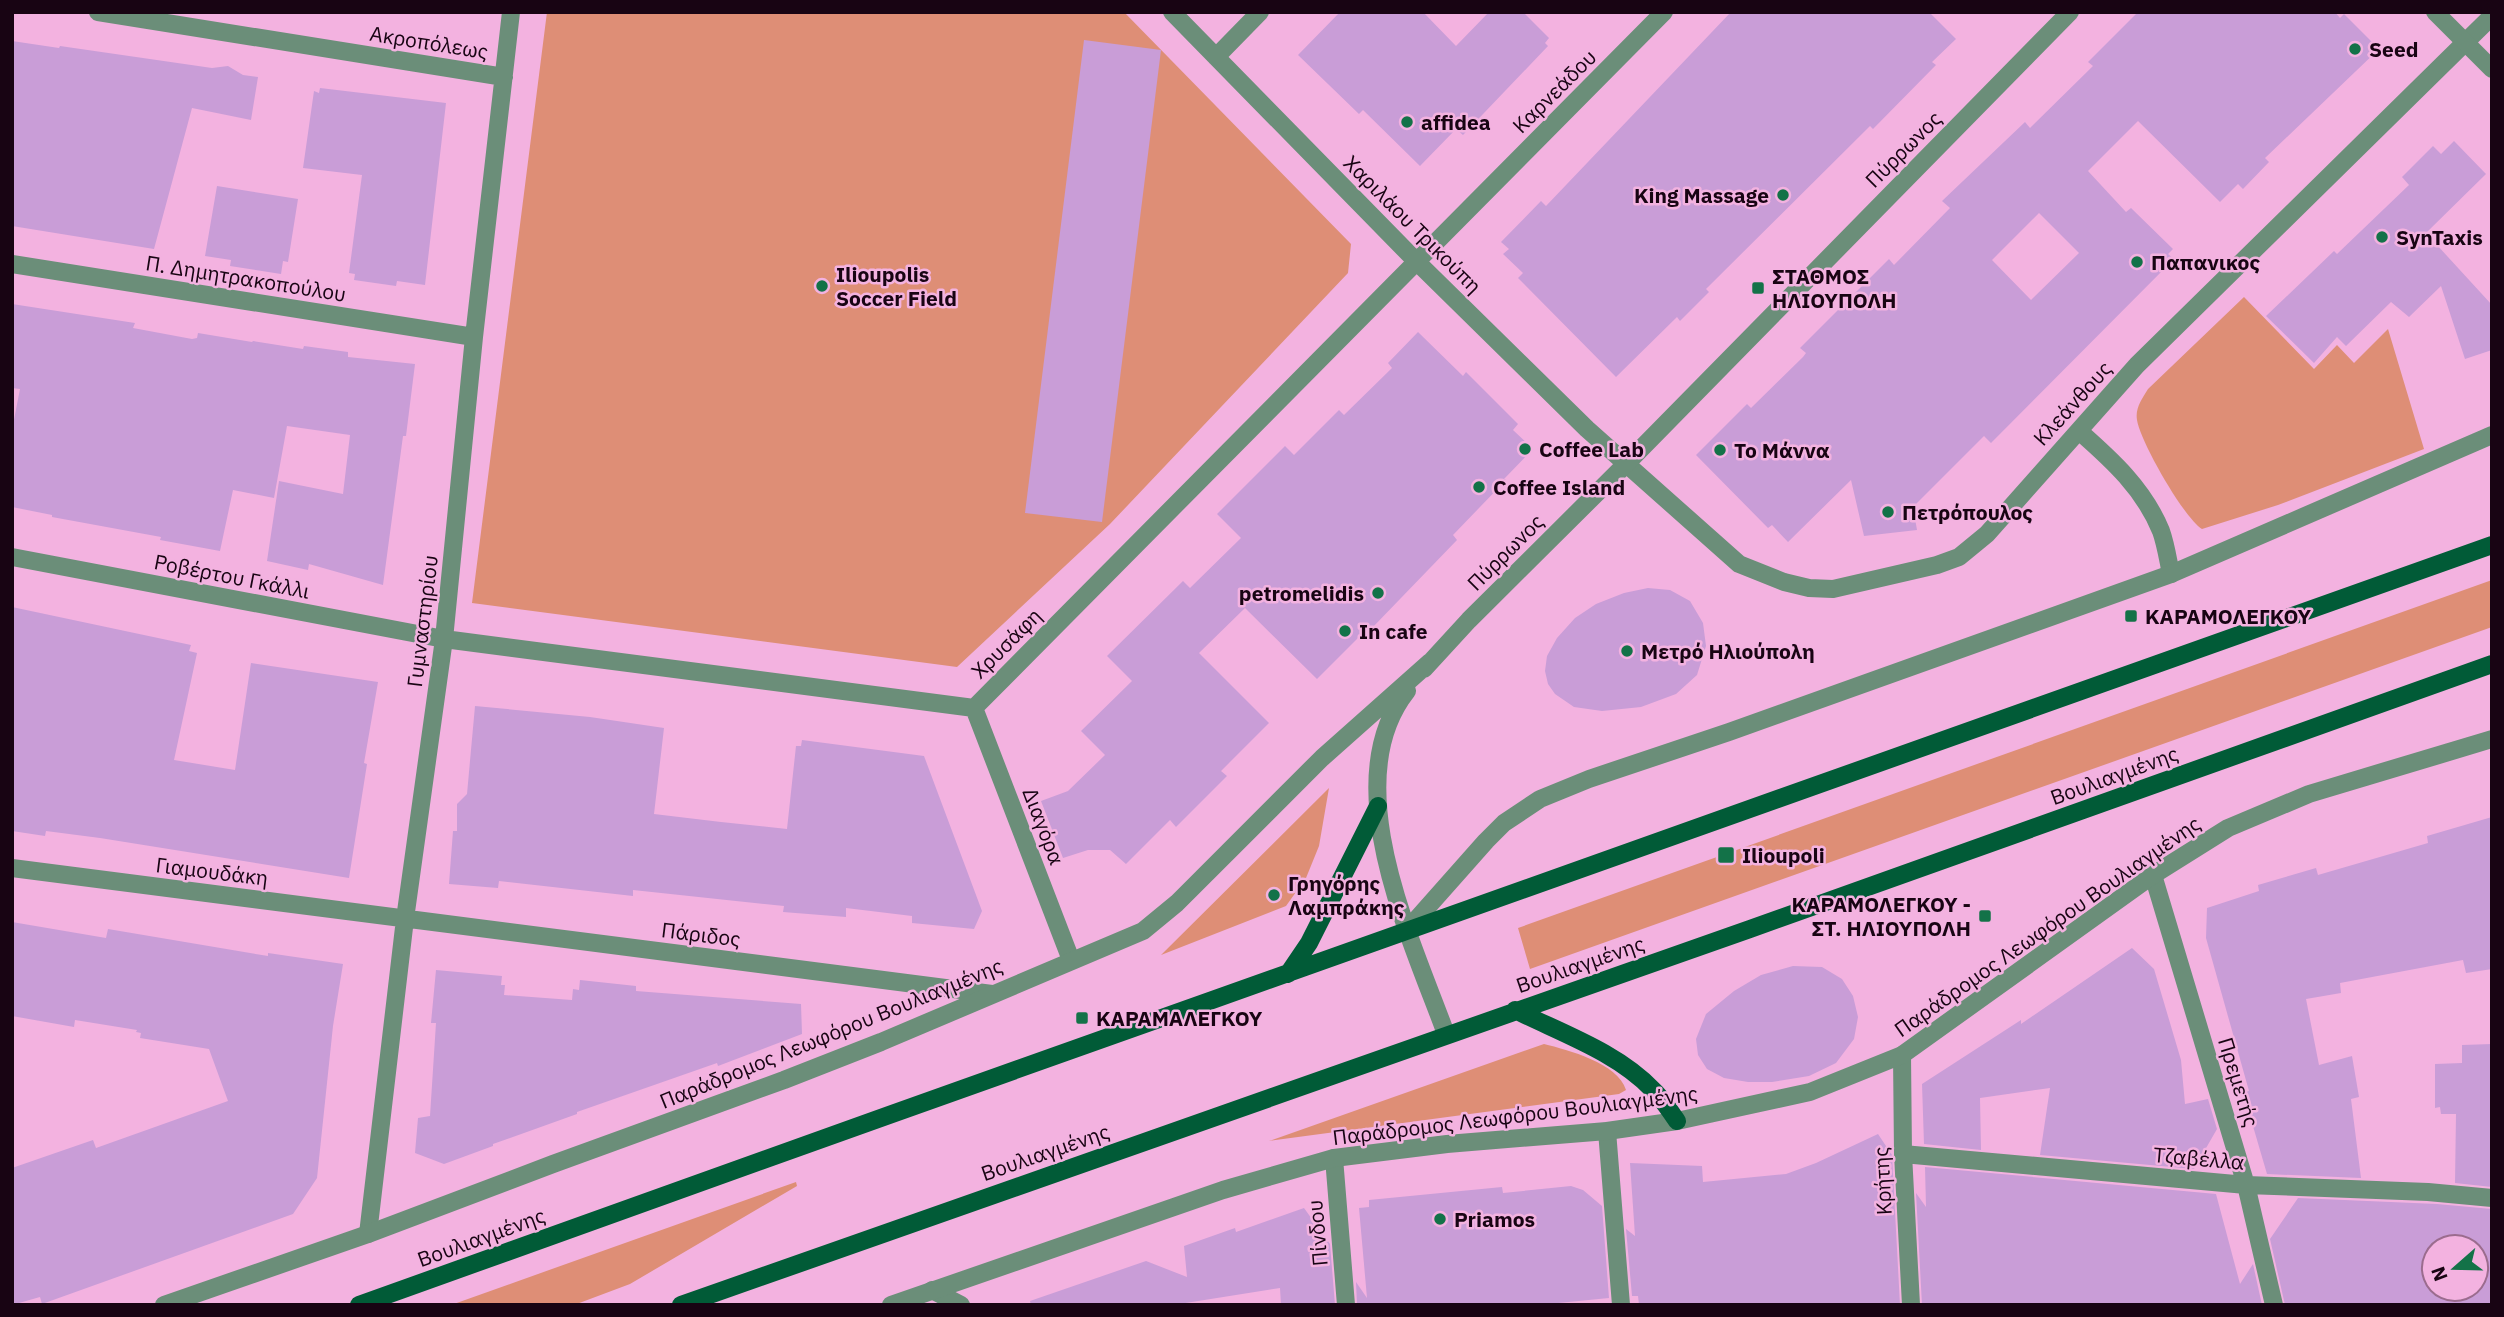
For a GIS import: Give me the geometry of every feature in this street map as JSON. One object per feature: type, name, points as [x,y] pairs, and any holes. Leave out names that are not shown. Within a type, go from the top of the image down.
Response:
[{"type":"main road","name":"Βουλιαγμένης","points":[[359,1305],[1408,929],[1712,824],[2492,545]]},
{"type":"main road","name":"Βουλιαγμένης","points":[[681,1305],[1446,1034],[1763,925],[2492,664]]},
{"type":"main road","points":[[1288,974],[1318,925],[1378,806]]},
{"type":"main road","points":[[1515,1010],[1593,1048],[1628,1069],[1654,1090],[1676,1121]]},
{"type":"street","name":"Ακροπόλεως","points":[[98,12],[504,77]]},
{"type":"street","name":"Γυμναστηρίου","points":[[368,1234],[405,919],[444,639],[474,337],[512,12]]},
{"type":"street","name":"Χαριλάου Τρικούπη","points":[[1172,12],[1416,261],[1626,464]]},
{"type":"street","points":[[1216,57],[1261,12]]},
{"type":"street","name":"Καρνεάδου","points":[[1416,261],[1664,12]]},
{"type":"street","name":"Πύρρωνος","points":[[1446,1034],[1387,863],[1378,806],[1380,760],[1387,724],[1404,694],[1430,662],[2070,12]]},
{"type":"street","points":[[2435,12],[2492,69]]},
{"type":"street","name":"Κλεάνθους","points":[[1626,464],[1739,564],[1784,582],[1833,589],[1937,565],[1959,557],[1987,534],[2137,365],[2492,16]]},
{"type":"street","name":"Χρυσάφη","points":[[444,639],[974,708],[1416,261]]},
{"type":"street","name":"Π. Δημητρακοπούλου","points":[[12,264],[474,337]]},
{"type":"street","points":[[2078,431],[2119,465],[2148,503],[2162,534],[2171,574],[2492,435]]},
{"type":"street","name":"Ροβέρτου Γκάλλι","points":[[12,557],[444,639]]},
{"type":"street","name":"Βουλιαγμένης","points":[[1408,929],[1504,823],[1540,799],[1589,779],[1729,732],[2171,574]]},
{"type":"street","name":"Παράδρομος Λεωφόρου Βουλιαγμένης","points":[[164,1305],[368,1234],[784,1080],[1143,931],[1177,903],[1322,758],[1430,662]]},
{"type":"street","name":"Διαγόρα","points":[[974,708],[1071,960]]},
{"type":"street","name":"Παράδρομος Λεωφόρου Βουλιαγμένης","points":[[891,1305],[1223,1190],[1334,1158],[1447,1144],[1607,1131],[1676,1121],[1810,1092],[1902,1055],[2153,875],[2228,828],[2309,794],[2492,739]]},
{"type":"street","name":"Γιαμουδάκη","points":[[12,868],[405,919]]},
{"type":"street","name":"Πρεμετής","points":[[2153,875],[2246,1185],[2274,1305]]},
{"type":"street","name":"Πάριδος","points":[[405,919],[992,994]]},
{"type":"street","name":"Κρήτης","points":[[1902,1055],[1903,1154],[1911,1305]]},
{"type":"street","points":[[1607,1131],[1621,1305]]},
{"type":"street","name":"Τζαβέλλα","points":[[1903,1154],[2246,1185],[2428,1192],[2492,1198]]},
{"type":"street","name":"Πίνδου","points":[[1334,1158],[1346,1305]]},
{"type":"street","points":[[932,1290],[961,1305]]},
{"type":"shaded area","name":"Ilioupolis Soccer Field","points":[[547,12],[1124,12],[1351,244],[1348,273],[1110,524],[957,667],[472,603]]},
{"type":"shaded area","points":[[2244,297],[2314,369],[2337,345],[2354,363],[2388,329],[2424,449],[2278,505],[2202,529],[2174,495],[2154,461],[2140,430],[2137,412],[2148,389]]},
{"type":"shaded area","points":[[2492,580],[2492,627],[1530,969],[1518,928]]},
{"type":"shaded area","points":[[1329,788],[1319,846],[1306,878],[1286,906],[1161,955]]},
{"type":"shaded area","points":[[1544,1044],[1603,1065],[1613,1072],[1626,1090],[1619,1094],[1269,1141]]},
{"type":"shaded area","points":[[796,1182],[797,1186],[630,1284],[574,1305],[451,1305]]},
{"type":"building","points":[[1340,12],[1423,12],[1456,46],[1489,12],[1523,12],[1549,38],[1545,43],[1548,46],[1463,135],[1456,129],[1420,166],[1363,110],[1359,114],[1298,55]]},
{"type":"building","points":[[1731,12],[1929,12],[1956,39],[1932,62],[1936,65],[1873,129],[1870,126],[1706,289],[1709,292],[1680,321],[1677,317],[1616,377],[1518,278],[1523,273],[1503,254],[1509,249],[1501,242],[1541,201],[1546,206]]},
{"type":"building","points":[[2138,12],[2335,12],[2340,18],[2344,14],[2379,49],[2265,158],[2269,162],[2243,189],[2238,184],[2220,202],[2138,121],[2088,171],[2126,212],[2131,208],[2173,249],[2168,254],[2174,259],[1991,443],[1984,436],[1913,507],[1917,530],[1864,536],[1851,480],[1788,542],[1772,525],[1768,528],[1696,455],[1747,404],[1751,408],[1803,357],[1806,353],[1800,348],[1889,259],[1894,265],[1950,208],[1942,201],[2025,122],[2030,128],[2093,66],[2088,62]],"holes":[[[2039,213],[2079,253],[2031,300],[1992,260]]]},
{"type":"building","points":[[1084,40],[1161,50],[1102,522],[1025,513]]},
{"type":"building","points":[[12,41],[212,68],[228,66],[243,75],[258,77],[251,120],[192,108],[154,249],[12,226]]},
{"type":"building","points":[[320,88],[446,103],[425,285],[397,281],[396,286],[354,280],[355,274],[349,273],[362,175],[303,168],[314,91],[319,93]]},
{"type":"building","points":[[2454,141],[2486,174],[2426,233],[2492,305],[2492,350],[2465,359],[2441,286],[2409,317],[2391,302],[2346,346],[2337,337],[2314,363],[2266,316],[2334,251],[2337,254],[2409,185],[2402,177],[2433,146],[2441,154]]},
{"type":"building","points":[[217,186],[298,199],[288,262],[283,261],[281,274],[230,266],[231,260],[205,256]]},
{"type":"building","points":[[12,304],[135,323],[133,328],[192,339],[197,338],[198,333],[303,349],[304,346],[348,352],[348,357],[415,364],[383,585],[309,564],[308,570],[267,561],[279,481],[343,494],[350,435],[287,426],[274,498],[233,490],[220,551],[12,507],[12,430],[20,389],[12,388]]},
{"type":"building","points":[[1418,332],[1463,376],[1466,372],[1518,424],[1513,430],[1533,449],[1453,535],[1457,540],[1372,628],[1370,626],[1317,679],[1245,608],[1199,653],[1269,723],[1221,771],[1227,776],[1176,827],[1170,820],[1126,864],[1110,850],[1088,850],[1063,858],[1041,801],[1068,791],[1105,755],[1081,731],[1132,681],[1107,656],[1183,581],[1190,588],[1241,538],[1217,514],[1285,446],[1294,455],[1339,410],[1344,415],[1392,368],[1388,363]]},
{"type":"building","name":"Μετρό Ηλιούπολη","points":[[1648,588],[1670,590],[1690,601],[1703,623],[1706,646],[1697,675],[1676,694],[1641,707],[1602,711],[1574,707],[1555,694],[1548,684],[1545,671],[1547,656],[1557,638],[1575,618],[1596,604],[1624,593]]},
{"type":"building","points":[[12,607],[191,645],[189,651],[197,653],[174,760],[235,770],[251,663],[378,682],[349,878],[100,838],[46,831],[45,836],[12,831]]},
{"type":"building","points":[[475,706],[590,717],[664,728],[654,814],[721,822],[787,829],[796,746],[801,746],[802,740],[924,756],[982,911],[974,929],[912,923],[912,916],[846,908],[846,917],[783,912],[784,906],[633,890],[633,896],[499,881],[498,888],[449,884],[453,831],[457,831],[457,804],[467,794]]},
{"type":"building","points":[[2492,817],[2492,969],[2466,973],[2463,960],[2340,983],[2341,993],[2306,999],[2319,1065],[2352,1056],[2359,1097],[2351,1099],[2361,1178],[2267,1174],[2243,1092],[2249,1091],[2206,938],[2207,908],[2259,891],[2258,885],[2316,868],[2318,875],[2428,843],[2427,836]]},
{"type":"building","points":[[12,922],[106,938],[108,929],[268,956],[268,953],[343,964],[333,1026],[317,1178],[293,1214],[42,1304],[40,1297],[12,1305],[12,1168],[93,1140],[96,1148],[228,1101],[209,1049],[140,1038],[141,1033],[136,1032],[137,1030],[75,1020],[74,1027],[12,1016]]},
{"type":"building","points":[[2132,948],[2154,969],[2181,1060],[2185,1104],[2208,1099],[2217,1129],[2194,1169],[2040,1155],[2050,1088],[1980,1098],[1981,1150],[1924,1144],[1922,1084],[2021,1020],[2021,1024]]},
{"type":"building","points":[[1793,966],[1822,967],[1842,979],[1853,996],[1858,1017],[1854,1039],[1836,1063],[1809,1076],[1772,1082],[1724,1078],[1707,1069],[1698,1055],[1696,1039],[1706,1014],[1734,991],[1761,975]]},
{"type":"building","points":[[436,970],[502,976],[504,995],[572,1000],[573,989],[579,990],[580,980],[636,986],[636,991],[801,1004],[802,1034],[718,1066],[717,1063],[577,1112],[444,1164],[415,1153],[418,1118],[430,1116],[436,1023],[431,1023]]},
{"type":"building","points":[[2492,1044],[2492,1187],[2455,1183],[2456,1114],[2441,1114],[2440,1107],[2435,1108],[2435,1064],[2462,1063],[2462,1045]]},
{"type":"building","points":[[1878,1134],[1892,1155],[1900,1305],[1639,1305],[1638,1296],[1632,1296],[1626,1229],[1635,1236],[1630,1163],[1702,1166],[1703,1182],[1786,1174]]},
{"type":"building","points":[[1925,1167],[2216,1194],[2240,1284],[2253,1264],[2262,1305],[1922,1305],[1916,1193],[1926,1207]]},
{"type":"building","points":[[1571,1186],[1583,1190],[1602,1206],[1609,1298],[1538,1305],[1357,1305],[1356,1282],[1367,1298],[1359,1208],[1369,1207],[1369,1200],[1502,1187],[1503,1193]]},
{"type":"building","points":[[2298,1198],[2492,1209],[2492,1305],[2285,1305],[2270,1239]]},
{"type":"building","points":[[1304,1208],[1330,1244],[1335,1305],[1281,1305],[1280,1288],[1173,1305],[1031,1305],[1030,1301],[1146,1261],[1187,1277],[1184,1246],[1235,1228],[1236,1232]]},
{"type":"place","name":"Seed","points":[[2355,49]]},
{"type":"place","name":"affidea","points":[[1407,122]]},
{"type":"place","name":"King Massage","points":[[1783,195]]},
{"type":"place","name":"SynTaxis","points":[[2382,237]]},
{"type":"place","name":"Παπανικος","points":[[2137,262]]},
{"type":"place","name":"Ilioupolis Soccer Field","points":[[822,286]]},
{"type":"place","name":"ΣΤΑΘΜΟΣ ΗΛΙΟΥΠΟΛΗ","points":[[1758,288]]},
{"type":"place","name":"Coffee Lab","points":[[1525,449]]},
{"type":"place","name":"Το Μάννα","points":[[1720,450]]},
{"type":"place","name":"Coffee Island","points":[[1479,487]]},
{"type":"place","name":"Πετρόπουλος","points":[[1888,512]]},
{"type":"place","name":"petromelidis","points":[[1378,593]]},
{"type":"place","name":"ΚΑΡΑΜΟΛΕΓΚΟΥ","points":[[2131,616]]},
{"type":"place","name":"In cafe","points":[[1345,631]]},
{"type":"place","name":"Μετρό Ηλιούπολη","points":[[1627,651]]},
{"type":"place","name":"Ilioupoli","points":[[1726,855]]},
{"type":"place","name":"Γρηγόρης Λαμπράκης","points":[[1274,895]]},
{"type":"place","name":"ΚΑΡΑΜΟΛΕΓΚΟΥ - ΣΤ. ΗΛΙΟΥΠΟΛΗ","points":[[1985,916]]},
{"type":"place","name":"ΚΑΡΑΜΑΛΕΓΚΟΥ","points":[[1082,1018]]},
{"type":"place","name":"Priamos","points":[[1440,1219]]}]
